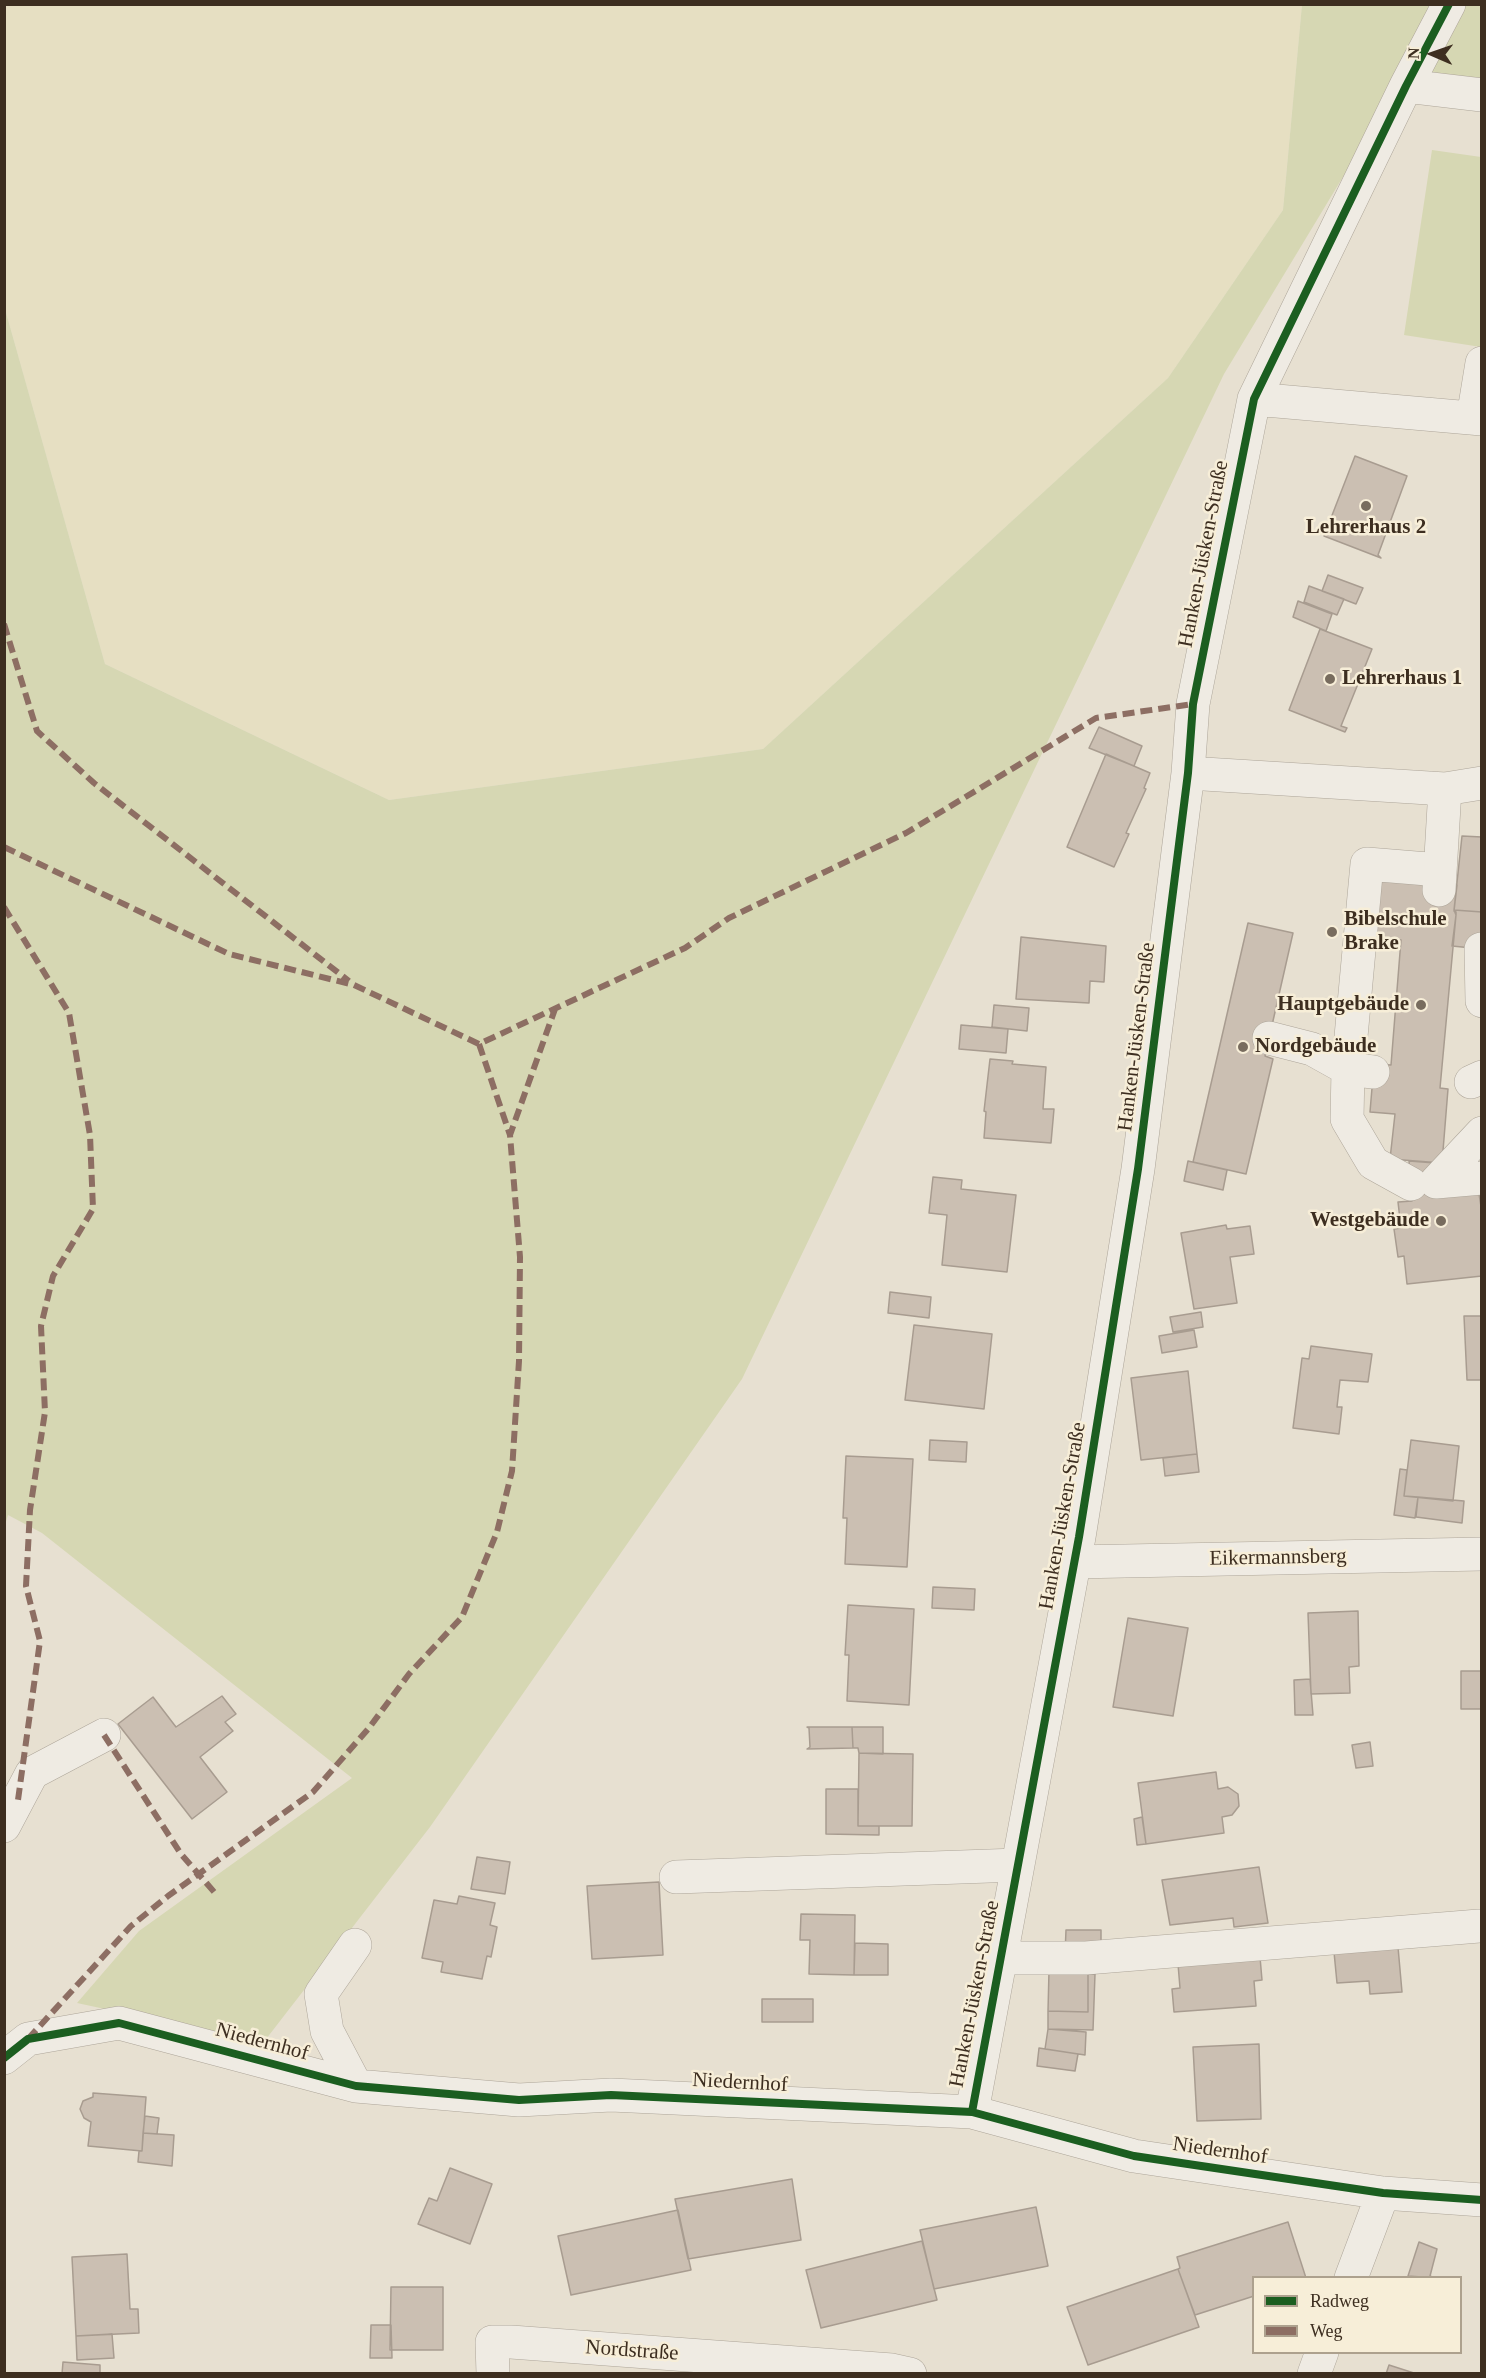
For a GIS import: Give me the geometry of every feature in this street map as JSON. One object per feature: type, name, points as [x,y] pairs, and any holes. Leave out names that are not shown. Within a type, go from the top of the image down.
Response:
[{"type":"street","name":"Hanken-Jüsken-Straße","points":[[972,2112],[1074,1562],[1138,1169],[1188,773],[1193,704],[1254,399],[1406,86],[1449,4]]},
{"type":"street","points":[[1406,86],[1482,95]]},
{"type":"street","points":[[1254,399],[1477,418],[1482,363]]},
{"type":"street","points":[[1188,773],[1445,789],[1482,783]]},
{"type":"street","points":[[1411,1184],[1373,1163],[1347,1119],[1360,1071],[1367,864],[1439,880],[1445,789]]},
{"type":"street","points":[[1481,948],[1482,1001]]},
{"type":"street","points":[[1269,1038],[1312,1049],[1360,1071]]},
{"type":"street","points":[[1482,1133],[1436,1182],[1482,1178]]},
{"type":"street","name":"Eikermannsberg","points":[[1074,1562],[1482,1554]]},
{"type":"street","points":[[4,1826],[32,1773],[105,1735]]},
{"type":"street","points":[[676,1877],[1018,1864]]},
{"type":"street","points":[[1000,1958],[1086,1958],[1479,1926]]},
{"type":"street","points":[[355,1945],[321,1994],[327,2031],[356,2086]]},
{"type":"street","name":"Niedernhof","points":[[4,2058],[28,2039],[119,2023],[356,2086],[519,2100],[611,2095],[972,2112],[1134,2156],[1383,2193],[1482,2200]]},
{"type":"street","points":[[1351,2276],[1383,2193]]},
{"type":"street","name":"Nordstraße","points":[[493,2373],[492,2342],[910,2373]]},
{"type":"street","points":[[1314,2373],[1321,2354]]},
{"type":"shaded area","points":[[4,5],[1302,5],[1283,210],[1168,378],[763,749],[389,800],[105,664],[5,309]]},
{"type":"green space","points":[[1302,5],[1481,5],[1481,82],[1402,79],[1224,374],[742,1379],[430,1827],[263,2043],[77,2003],[139,1931],[352,1778],[42,1533],[8,1515],[5,1525],[5,309],[105,664],[389,800],[763,749],[1168,378],[1283,210]]},
{"type":"green space","points":[[1432,150],[1481,157],[1481,347],[1404,335]]},
{"type":"building","name":"Lehrerhaus 2","points":[[1355,456],[1407,476],[1378,555],[1381,558],[1324,536]]},
{"type":"building","points":[[1328,575],[1363,588],[1356,604],[1322,591]]},
{"type":"building","points":[[1309,586],[1344,599],[1337,615],[1304,602]]},
{"type":"building","points":[[1298,601],[1332,614],[1326,631],[1293,617]]},
{"type":"building","name":"Lehrerhaus 1","points":[[1320,629],[1372,649],[1341,726],[1347,728],[1345,732],[1289,710]]},
{"type":"building","points":[[1099,727],[1142,746],[1134,766],[1089,748]]},
{"type":"building","points":[[1106,754],[1150,773],[1144,788],[1146,789],[1126,833],[1129,834],[1114,867],[1067,847]]},
{"type":"building","points":[[1462,836],[1482,837],[1482,912],[1454,910]]},
{"type":"building","name":"Hauptgebäude","points":[[1378,878],[1457,885],[1440,1088],[1448,1089],[1442,1163],[1390,1159],[1395,1114],[1370,1112],[1374,1064],[1391,1065],[1401,940],[1373,938]]},
{"type":"building","points":[[1454,910],[1482,912],[1482,949],[1452,946],[1456,915]]},
{"type":"building","name":"Nordgebäude","points":[[1248,923],[1293,933],[1265,1056],[1273,1059],[1246,1174],[1193,1162]]},
{"type":"building","points":[[1021,937],[1106,946],[1104,982],[1090,981],[1089,1003],[1016,999]]},
{"type":"building","points":[[994,1005],[1029,1008],[1027,1031],[992,1027]]},
{"type":"building","points":[[961,1025],[1008,1029],[1006,1053],[959,1049]]},
{"type":"building","points":[[990,1059],[1013,1061],[1012,1064],[1046,1067],[1043,1109],[1054,1109],[1051,1143],[984,1138],[986,1112],[984,1111]]},
{"type":"building","points":[[1188,1161],[1227,1170],[1223,1190],[1184,1181]]},
{"type":"building","name":"Westgebäude","points":[[1409,1161],[1435,1163],[1479,1194],[1482,1213],[1482,1276],[1407,1284],[1404,1256],[1398,1257],[1394,1229],[1401,1228],[1398,1202],[1412,1201]]},
{"type":"building","points":[[933,1177],[962,1180],[961,1189],[1016,1195],[1007,1272],[942,1265],[947,1215],[929,1213]]},
{"type":"building","points":[[1226,1225],[1227,1229],[1250,1226],[1254,1254],[1230,1257],[1237,1303],[1194,1309],[1181,1233]]},
{"type":"building","points":[[890,1292],[931,1297],[929,1318],[888,1313]]},
{"type":"building","points":[[1201,1312],[1203,1327],[1173,1332],[1170,1317]]},
{"type":"building","points":[[1464,1316],[1482,1316],[1482,1380],[1467,1380]]},
{"type":"building","points":[[914,1325],[992,1334],[984,1409],[905,1400]]},
{"type":"building","points":[[1194,1330],[1197,1347],[1162,1353],[1159,1336]]},
{"type":"building","points":[[1311,1346],[1372,1354],[1368,1382],[1340,1380],[1337,1407],[1342,1407],[1339,1434],[1293,1428],[1302,1358],[1309,1359]]},
{"type":"building","points":[[1188,1371],[1197,1454],[1141,1460],[1131,1378]]},
{"type":"building","points":[[930,1440],[967,1442],[966,1462],[929,1460]]},
{"type":"building","points":[[1411,1440],[1459,1446],[1453,1501],[1404,1496]]},
{"type":"building","points":[[1197,1454],[1199,1472],[1165,1476],[1163,1458]]},
{"type":"building","points":[[846,1456],[913,1459],[907,1567],[845,1564],[847,1518],[843,1518]]},
{"type":"building","points":[[1400,1469],[1407,1470],[1404,1496],[1418,1497],[1415,1518],[1394,1515]]},
{"type":"building","points":[[1418,1497],[1464,1501],[1462,1523],[1416,1517]]},
{"type":"building","points":[[933,1587],[975,1589],[974,1610],[932,1608]]},
{"type":"building","points":[[848,1605],[914,1609],[909,1705],[847,1701],[849,1655],[845,1655]]},
{"type":"building","points":[[1358,1611],[1359,1666],[1349,1667],[1350,1693],[1311,1694],[1308,1613]]},
{"type":"building","points":[[1128,1618],[1188,1628],[1173,1716],[1113,1707]]},
{"type":"building","points":[[1461,1671],[1482,1671],[1482,1709],[1461,1709]]},
{"type":"building","points":[[1310,1679],[1313,1715],[1295,1715],[1294,1680]]},
{"type":"building","points":[[222,1696],[236,1714],[225,1722],[233,1731],[200,1757],[227,1792],[192,1819],[118,1724],[153,1697],[176,1727]]},
{"type":"building","points":[[807,1727],[852,1727],[853,1748],[807,1749],[810,1747],[809,1728]]},
{"type":"building","points":[[852,1727],[883,1727],[883,1754],[859,1753],[858,1748],[853,1748]]},
{"type":"building","points":[[1370,1742],[1373,1766],[1356,1768],[1352,1745]]},
{"type":"building","points":[[859,1753],[913,1754],[912,1826],[858,1826]]},
{"type":"building","points":[[1216,1772],[1218,1789],[1228,1787],[1238,1794],[1239,1806],[1232,1815],[1222,1817],[1224,1833],[1146,1844],[1138,1783]]},
{"type":"building","points":[[826,1789],[858,1789],[858,1826],[879,1826],[879,1835],[826,1834]]},
{"type":"building","points":[[1142,1817],[1146,1844],[1137,1845],[1134,1819]]},
{"type":"building","points":[[477,1857],[510,1862],[505,1894],[471,1889]]},
{"type":"building","points":[[1259,1867],[1268,1923],[1234,1927],[1233,1918],[1170,1925],[1162,1880]]},
{"type":"building","points":[[659,1882],[663,1955],[592,1959],[587,1886]]},
{"type":"building","points":[[459,1896],[495,1903],[490,1925],[497,1927],[491,1957],[487,1956],[482,1979],[441,1972],[443,1962],[422,1958],[434,1900],[457,1904]]},
{"type":"building","points":[[801,1914],[855,1915],[854,1975],[809,1974],[810,1940],[800,1940]]},
{"type":"building","points":[[1066,1930],[1101,1930],[1101,1952],[1065,1954]]},
{"type":"building","points":[[855,1943],[888,1944],[888,1975],[854,1975]]},
{"type":"building","points":[[1398,1947],[1402,1992],[1370,1994],[1369,1981],[1337,1983],[1334,1952]]},
{"type":"building","points":[[1260,1957],[1262,1980],[1254,1981],[1256,2006],[1174,2012],[1172,1989],[1180,1988],[1178,1964]]},
{"type":"building","points":[[1049,1971],[1095,1973],[1088,1974],[1088,2012],[1048,2011]]},
{"type":"building","points":[[1088,1974],[1095,1974],[1093,2030],[1048,2029],[1048,2011],[1088,2012]]},
{"type":"building","points":[[762,1999],[813,1999],[813,2022],[762,2022]]},
{"type":"building","points":[[1048,2029],[1086,2032],[1085,2055],[1045,2049]]},
{"type":"building","points":[[1259,2044],[1261,2119],[1197,2121],[1193,2047]]},
{"type":"building","points":[[1039,2048],[1078,2054],[1075,2071],[1037,2066]]},
{"type":"building","points":[[93,2093],[146,2097],[142,2151],[88,2146],[91,2122],[84,2118],[80,2109],[83,2101],[93,2097]]},
{"type":"building","points":[[145,2116],[159,2118],[157,2134],[143,2133]]},
{"type":"building","points":[[143,2133],[174,2135],[172,2166],[138,2162],[139,2151],[142,2151]]},
{"type":"building","points":[[450,2168],[492,2184],[470,2244],[418,2224],[429,2198],[437,2201]]},
{"type":"building","points":[[792,2179],[801,2240],[688,2259],[675,2199]]},
{"type":"building","points":[[1036,2207],[1048,2266],[934,2289],[920,2230]]},
{"type":"building","points":[[678,2210],[691,2270],[571,2295],[558,2236]]},
{"type":"building","points":[[1288,2222],[1305,2276],[1252,2276],[1252,2297],[1195,2315],[1178,2269],[1180,2268],[1177,2257]]},
{"type":"building","points":[[922,2241],[937,2300],[821,2328],[806,2270]]},
{"type":"building","points":[[1419,2242],[1437,2249],[1430,2276],[1408,2276]]},
{"type":"building","points":[[127,2254],[130,2309],[138,2309],[139,2333],[76,2336],[72,2257]]},
{"type":"building","points":[[1178,2269],[1199,2327],[1088,2365],[1067,2307]]},
{"type":"building","points":[[391,2287],[443,2287],[443,2350],[390,2350]]},
{"type":"building","points":[[371,2325],[391,2325],[392,2358],[370,2358]]},
{"type":"building","points":[[112,2334],[114,2358],[77,2360],[76,2336]]},
{"type":"building","points":[[63,2362],[100,2365],[100,2374],[62,2374]]},
{"type":"building","points":[[1389,2365],[1417,2374],[1386,2374]]},
{"type":"marked path","points":[[4,624],[37,731],[94,783],[349,981]]},
{"type":"marked path","points":[[4,847],[229,954],[354,985],[479,1044],[685,948],[729,918],[906,833],[1096,718],[1193,704]]},
{"type":"marked path","points":[[4,907],[69,1013],[90,1135],[93,1209],[53,1276],[41,1326],[45,1412],[30,1510],[26,1586],[40,1641],[18,1800]]},
{"type":"marked path","points":[[28,2039],[131,1926],[168,1896],[313,1792],[369,1728],[409,1674],[462,1617],[497,1532],[512,1471],[519,1361],[520,1257],[510,1135],[555,1009]]},
{"type":"marked path","points":[[479,1044],[510,1135]]},
{"type":"marked path","points":[[104,1735],[181,1854],[215,1893]]},
{"type":"cycle path","points":[[972,2112],[1079,1537],[1138,1169],[1188,773],[1193,704],[1254,399],[1406,86],[1449,4]]},
{"type":"cycle path","points":[[4,2058],[28,2039],[119,2023],[356,2086],[519,2100],[611,2095],[972,2112],[1134,2156],[1383,2193],[1482,2200]]},
{"type":"place","name":"Lehrerhaus 2","points":[[1366,506]]},
{"type":"place","name":"Lehrerhaus 1","points":[[1330,679]]},
{"type":"place","name":"Bibelschule Brake","points":[[1332,932]]},
{"type":"place","name":"Hauptgebäude","points":[[1421,1005]]},
{"type":"place","name":"Nordgebäude","points":[[1243,1047]]},
{"type":"place","name":"Westgebäude","points":[[1441,1221]]}]
